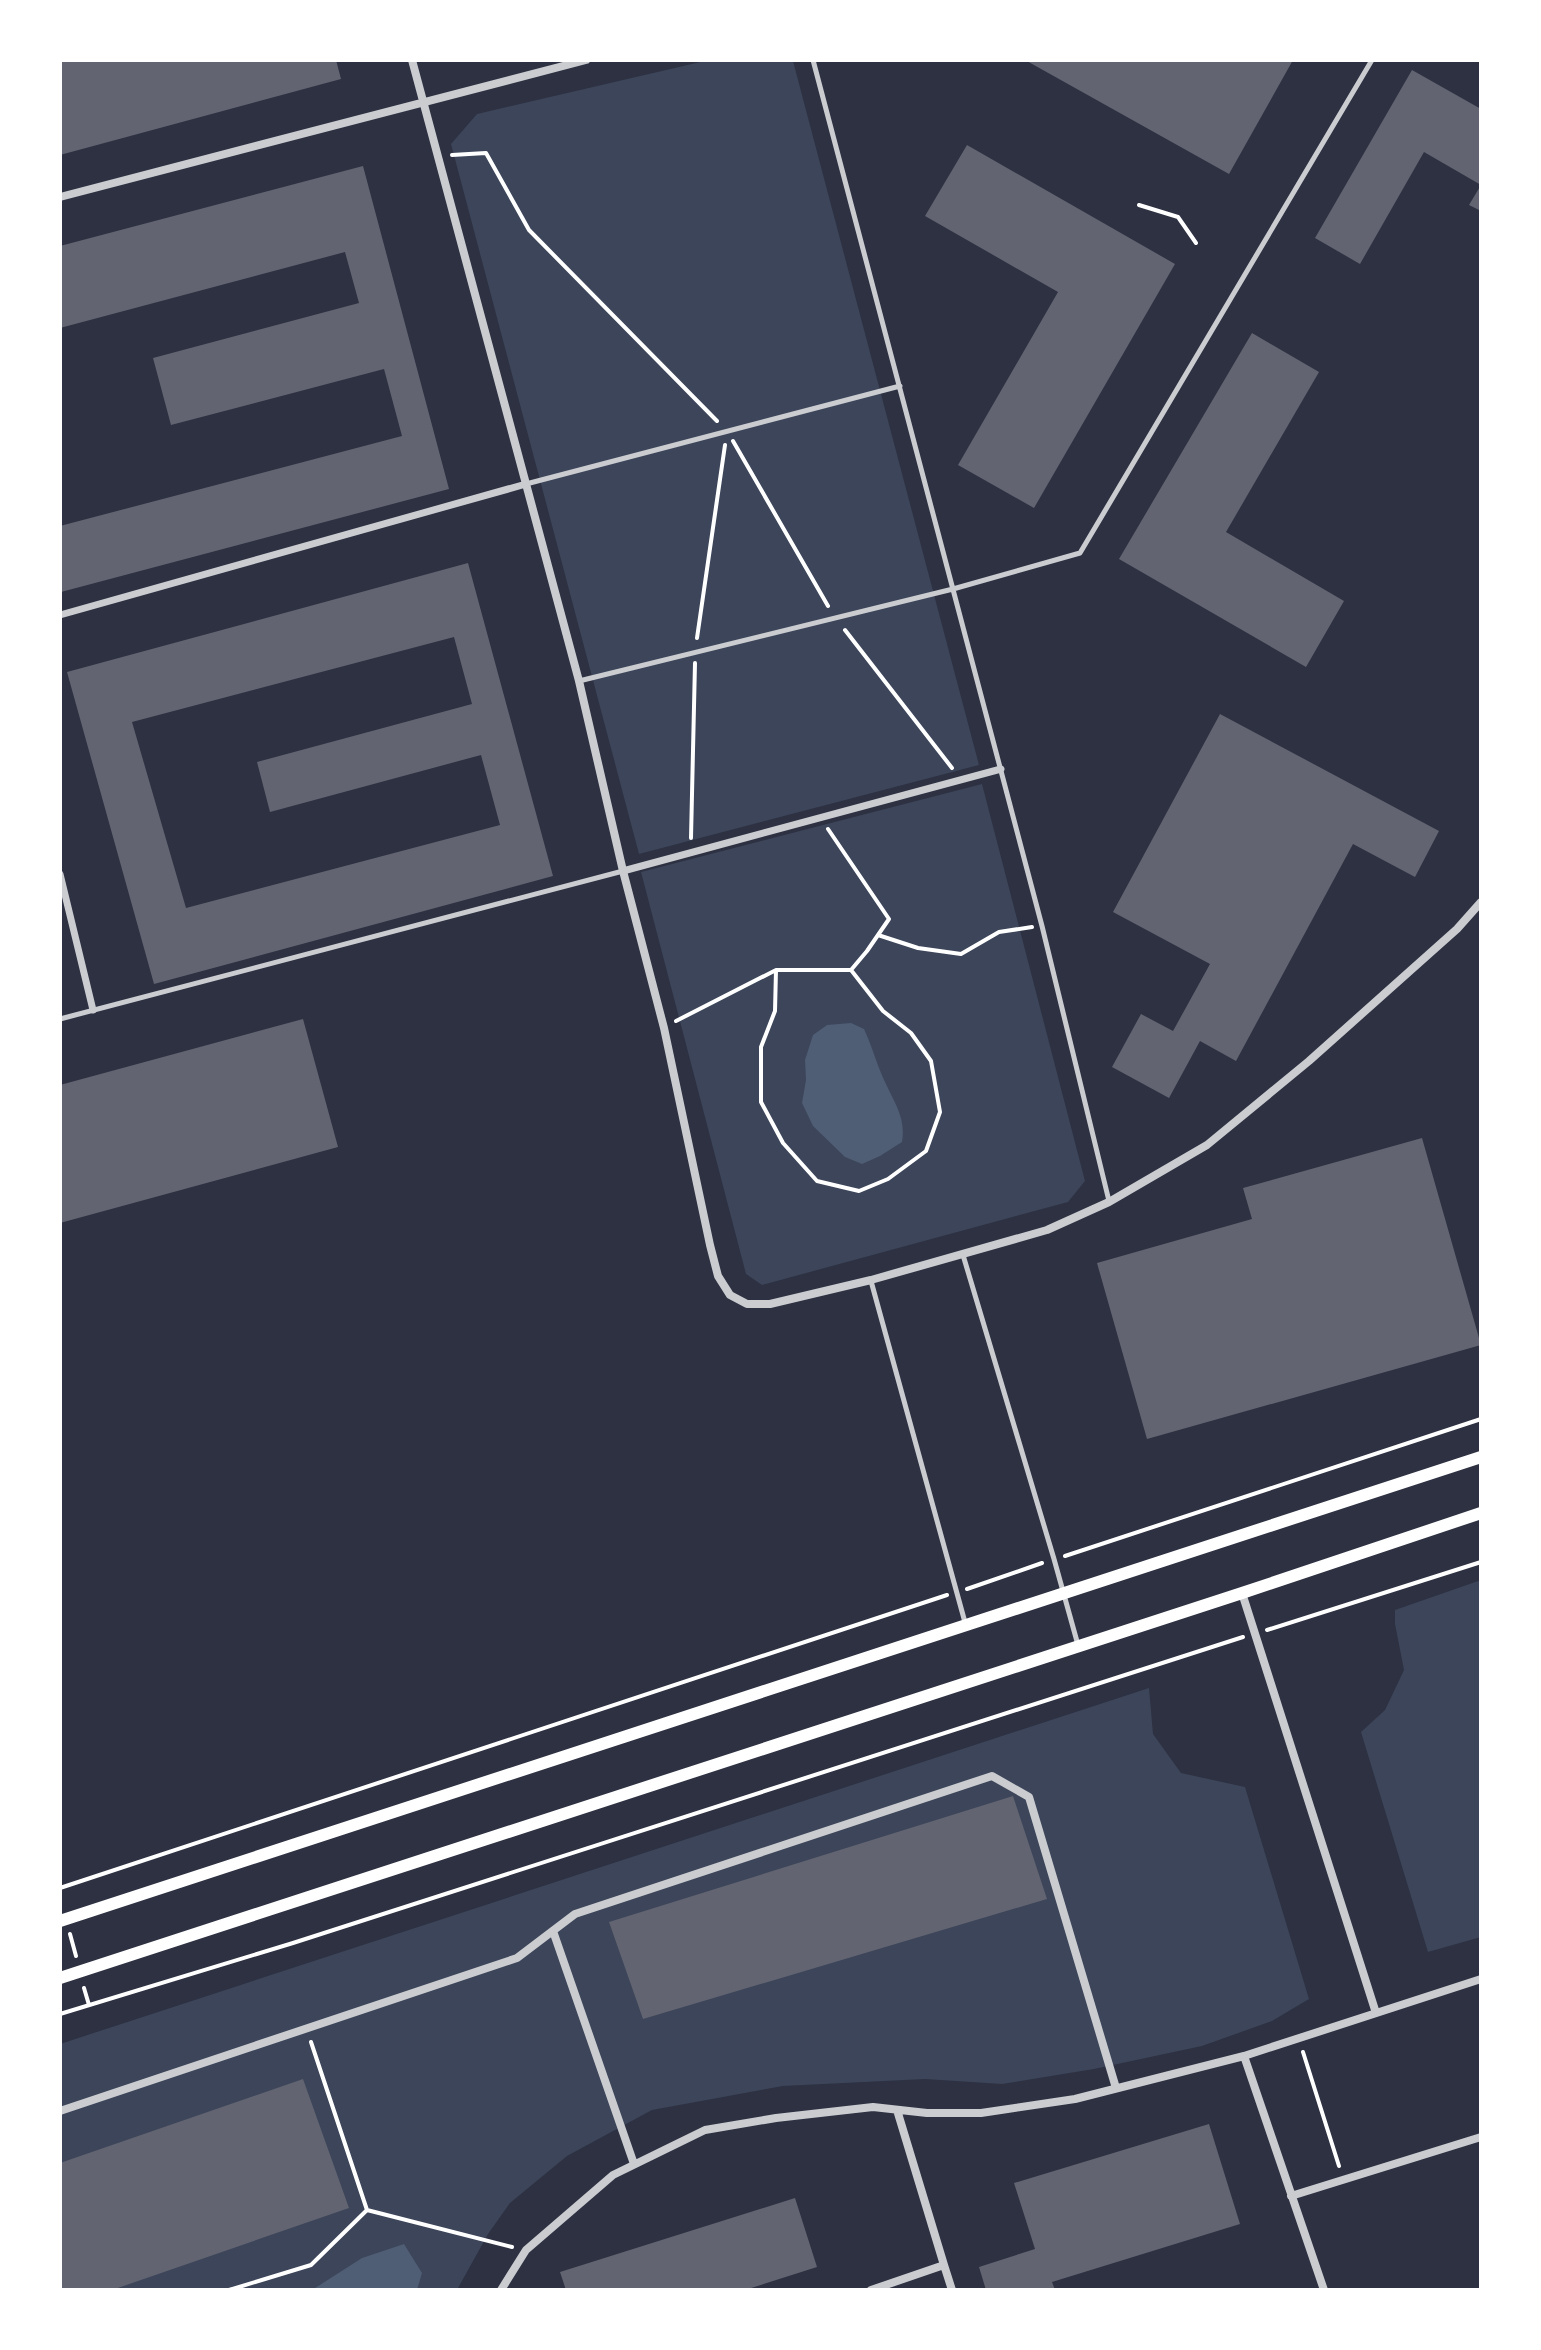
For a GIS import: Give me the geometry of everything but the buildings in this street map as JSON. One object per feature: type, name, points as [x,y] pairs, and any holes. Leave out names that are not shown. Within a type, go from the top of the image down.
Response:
[{"type":"main road","points":[[63,1920],[1481,1457]]},
{"type":"main road","points":[[60,1978],[1481,1513]]},
{"type":"street","points":[[412,60],[579,681],[623,871],[664,1028],[718,1276],[730,1295],[747,1304],[770,1304],[871,1280],[1047,1230],[1109,1202],[1207,1145],[1309,1061],[1457,929],[1481,902]]},
{"type":"street","points":[[60,197],[586,60]]},
{"type":"street","points":[[60,615],[526,484]]},
{"type":"street","points":[[623,871],[1001,769]]},
{"type":"street","points":[[60,874],[93,1010]]},
{"type":"street","points":[[1242,1593],[1376,2013]]},
{"type":"street","points":[[60,2111],[517,1958],[575,1914],[992,1776],[1029,1797],[1116,2088]]},
{"type":"street","points":[[553,1931],[634,2164]]},
{"type":"street","points":[[501,2290],[526,2250],[613,2175],[705,2130],[873,2107],[927,2113],[981,2113],[1075,2099],[1244,2056],[1480,1982]]},
{"type":"street","points":[[1244,2056],[1324,2290]]},
{"type":"street","points":[[897,2110],[952,2290]]},
{"type":"street","points":[[1291,2196],[1481,2137]]},
{"type":"street","points":[[871,2290],[944,2265]]},
{"type":"lane","points":[[813,60],[1042,926],[1109,1202]]},
{"type":"lane","points":[[579,681],[953,589],[1080,553],[1372,60]]},
{"type":"lane","points":[[526,484],[900,386]]},
{"type":"lane","points":[[60,1019],[623,871]]},
{"type":"lane","points":[[963,1255],[1078,1646]]},
{"type":"lane","points":[[871,1280],[967,1627]]},
{"type":"path","points":[[1139,205],[1178,217],[1196,243]]},
{"type":"path","points":[[820,817],[889,919],[851,970]]},
{"type":"path","points":[[878,935],[918,948],[961,954],[999,932],[1042,926]]},
{"type":"path","points":[[664,1028],[776,970],[851,970]]},
{"type":"path","points":[[776,970],[775,1011],[761,1047],[761,1102],[783,1143],[817,1181],[859,1191],[888,1179],[926,1151],[940,1112],[931,1061],[911,1033],[883,1011],[851,970]]},
{"type":"path","points":[[60,1888],[1481,1419]]},
{"type":"path","points":[[60,2014],[323,1934],[1481,1562]]},
{"type":"path","points":[[63,1920],[89,2005]]},
{"type":"path","points":[[306,2028],[367,2210]]},
{"type":"path","points":[[1299,2038],[1344,2180]]},
{"type":"path","points":[[367,2210],[526,2250]]},
{"type":"path","points":[[229,2290],[311,2265],[367,2210]]},
{"type":"shaded area","points":[[709,60],[793,61],[979,765],[639,854],[451,144],[477,114]]},
{"type":"shaded area","points":[[982,784],[1085,1181],[1068,1202],[762,1285],[746,1274],[641,872]]},
{"type":"shaded area","points":[[851,1023],[864,1029],[899,1111],[902,1126],[902,1142],[862,1164],[845,1157],[813,1126],[802,1103],[805,1060],[813,1035],[827,1025]]},
{"type":"shaded area","points":[[1481,1580],[1481,1937],[1428,1952],[1361,1732],[1385,1710],[1404,1670],[1395,1610]]},
{"type":"shaded area","points":[[1149,1688],[1153,1734],[1181,1773],[1245,1787],[1309,1999],[1272,2021],[1202,2046],[1094,2069],[1002,2084],[925,2079],[783,2086],[652,2110],[567,2156],[510,2203],[488,2234],[457,2290],[60,2290],[60,2044]]},
{"type":"shaded area","points":[[404,2244],[422,2273],[417,2290],[312,2290],[362,2258]]}]
